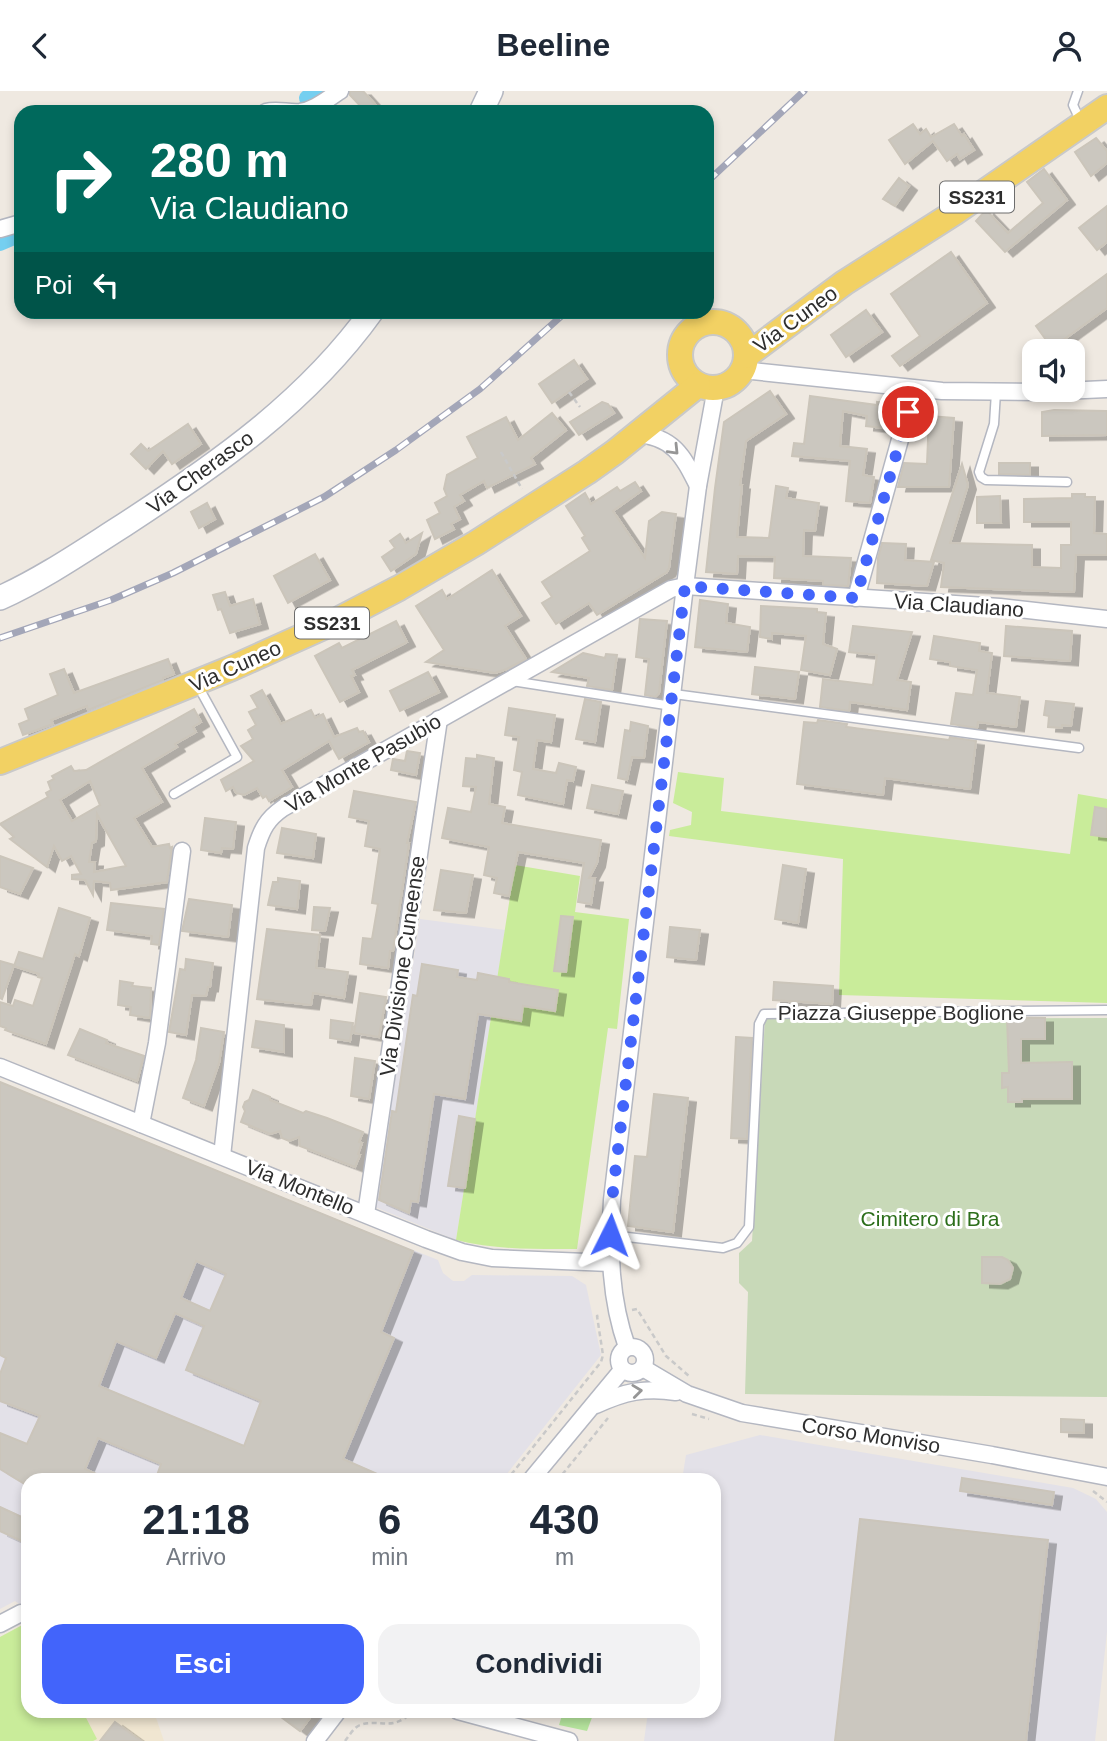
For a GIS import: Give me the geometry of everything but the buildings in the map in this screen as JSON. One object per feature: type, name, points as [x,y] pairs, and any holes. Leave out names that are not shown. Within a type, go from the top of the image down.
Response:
[{"type":"main road","name":"Via Cuneo","points":[[744,363],[844,283],[954,213],[1107,107]]},
{"type":"main road","name":"Via Cuneo","points":[[733,328],[750,327],[844,283]]},
{"type":"main road","name":"Via Cherasco","points":[[0,598],[37,581],[223,458],[300,394],[366,319]]},
{"type":"main road","points":[[704,323],[724,324],[733,328],[740,336],[744,363],[732,383],[699,381],[679,351],[687,333],[704,323]]},
{"type":"main road","name":"Via Cuneo","points":[[0,762],[196,684],[330,624],[399,588],[476,543],[587,472],[699,381]]},
{"type":"street","points":[[319,105],[340,91]]},
{"type":"street","points":[[744,363],[914,389],[996,392],[1107,389]]},
{"type":"street","points":[[627,1347],[620,1326],[610,1263],[610,1235],[698,486],[699,381]]},
{"type":"street","points":[[856,598],[914,389]]},
{"type":"street","points":[[636,434],[661,438],[676,449],[698,486]]},
{"type":"street","name":"Via Claudiano","points":[[685,586],[1000,607],[1107,619]]},
{"type":"street","name":"Via Monte Pasubio","points":[[222,1156],[256,848],[262,829],[270,817],[671,589],[685,586]]},
{"type":"street","name":"Via Divisione Cuneense","points":[[366,1214],[439,719]]},
{"type":"street","points":[[141,1124],[157,1043],[182,851]]},
{"type":"street","name":"Via Montello","points":[[0,1067],[426,1240],[462,1252],[492,1258],[610,1263]]},
{"type":"street","points":[[627,1347],[636,1347],[643,1352],[643,1368],[631,1374],[622,1370],[618,1357],[627,1347]]},
{"type":"street","name":"Corso Monviso","points":[[643,1368],[687,1394],[712,1405],[742,1413],[1094,1479]]},
{"type":"street","points":[[537,1473],[622,1370]]},
{"type":"street","points":[[591,1407],[621,1393],[639,1389],[687,1394]]},
{"type":"street","points":[[1094,1479],[1107,1492]]},
{"type":"street","points":[[0,1624],[21,1613]]},
{"type":"street","points":[[315,1741],[333,1718]]},
{"type":"street","points":[[484,1718],[569,1741]]},
{"type":"lane","points":[[1078,91],[1073,105],[1082,125]]},
{"type":"lane","points":[[996,392],[994,424],[979,472],[981,477],[986,480],[1067,482]]},
{"type":"lane","points":[[509,680],[1079,748]]},
{"type":"lane","points":[[174,794],[237,757],[196,684]]},
{"type":"lane","name":"Piazza Giuseppe Boglione","points":[[610,1235],[723,1248],[737,1243],[749,1227],[759,1024],[764,1014],[1107,1010]]},
{"type":"path","points":[[569,392],[580,407]]},
{"type":"path","points":[[501,453],[523,489]]},
{"type":"path","points":[[690,1413],[712,1420]]},
{"type":"path","points":[[563,1473],[609,1416]]},
{"type":"path","points":[[1094,1479],[1107,1503]]},
{"type":"path","points":[[345,1741],[356,1727],[362,1724],[393,1724],[403,1718]]},
{"type":"shaded area","points":[[420,919],[505,930],[456,1240],[375,1207]]},
{"type":"shaded area","points":[[0,1083],[438,1260],[443,1273],[453,1281],[464,1281],[472,1275],[572,1276],[586,1285],[601,1355],[508,1473],[21,1473],[21,1605],[15,1601],[0,1609]]},
{"type":"shaded area","points":[[760,1435],[1073,1488],[1096,1499],[1107,1512],[1107,1632],[1095,1741],[644,1741],[647,1718],[721,1718],[721,1473],[683,1473],[686,1455]]},
{"type":"shaded area","points":[[21,1626],[21,1718],[156,1718],[164,1741],[0,1741],[0,1637]]},
{"type":"green space","points":[[678,772],[724,778],[721,811],[1070,854],[1078,794],[1107,799],[1107,1003],[839,995],[843,859],[669,836],[670,830],[691,825],[692,812],[673,803]]},
{"type":"green space","points":[[515,865],[580,876],[575,912],[629,919],[617,1029],[608,1028],[577,1249],[501,1247],[456,1240]]},
{"type":"green space","name":"Cimitero di Bra","points":[[1107,1018],[1107,1397],[745,1394],[748,1292],[739,1283],[739,1253],[752,1241],[765,1019]]},
{"type":"green space","points":[[21,1626],[21,1718],[86,1718],[97,1739],[0,1741],[0,1637]]},
{"type":"green space","points":[[561,1718],[592,1718],[587,1731],[559,1725]]},
{"type":"waterway","points":[[307,98],[316,91]]},
{"type":"waterway","points":[[0,243],[14,237]]},
{"type":"railway","points":[[714,175],[804,91]]},
{"type":"railway","points":[[0,638],[111,600],[173,573],[324,497],[396,450],[480,389],[558,319]]},
{"type":"route","points":[[610,1235],[685,586],[856,598],[908,412]]}]
